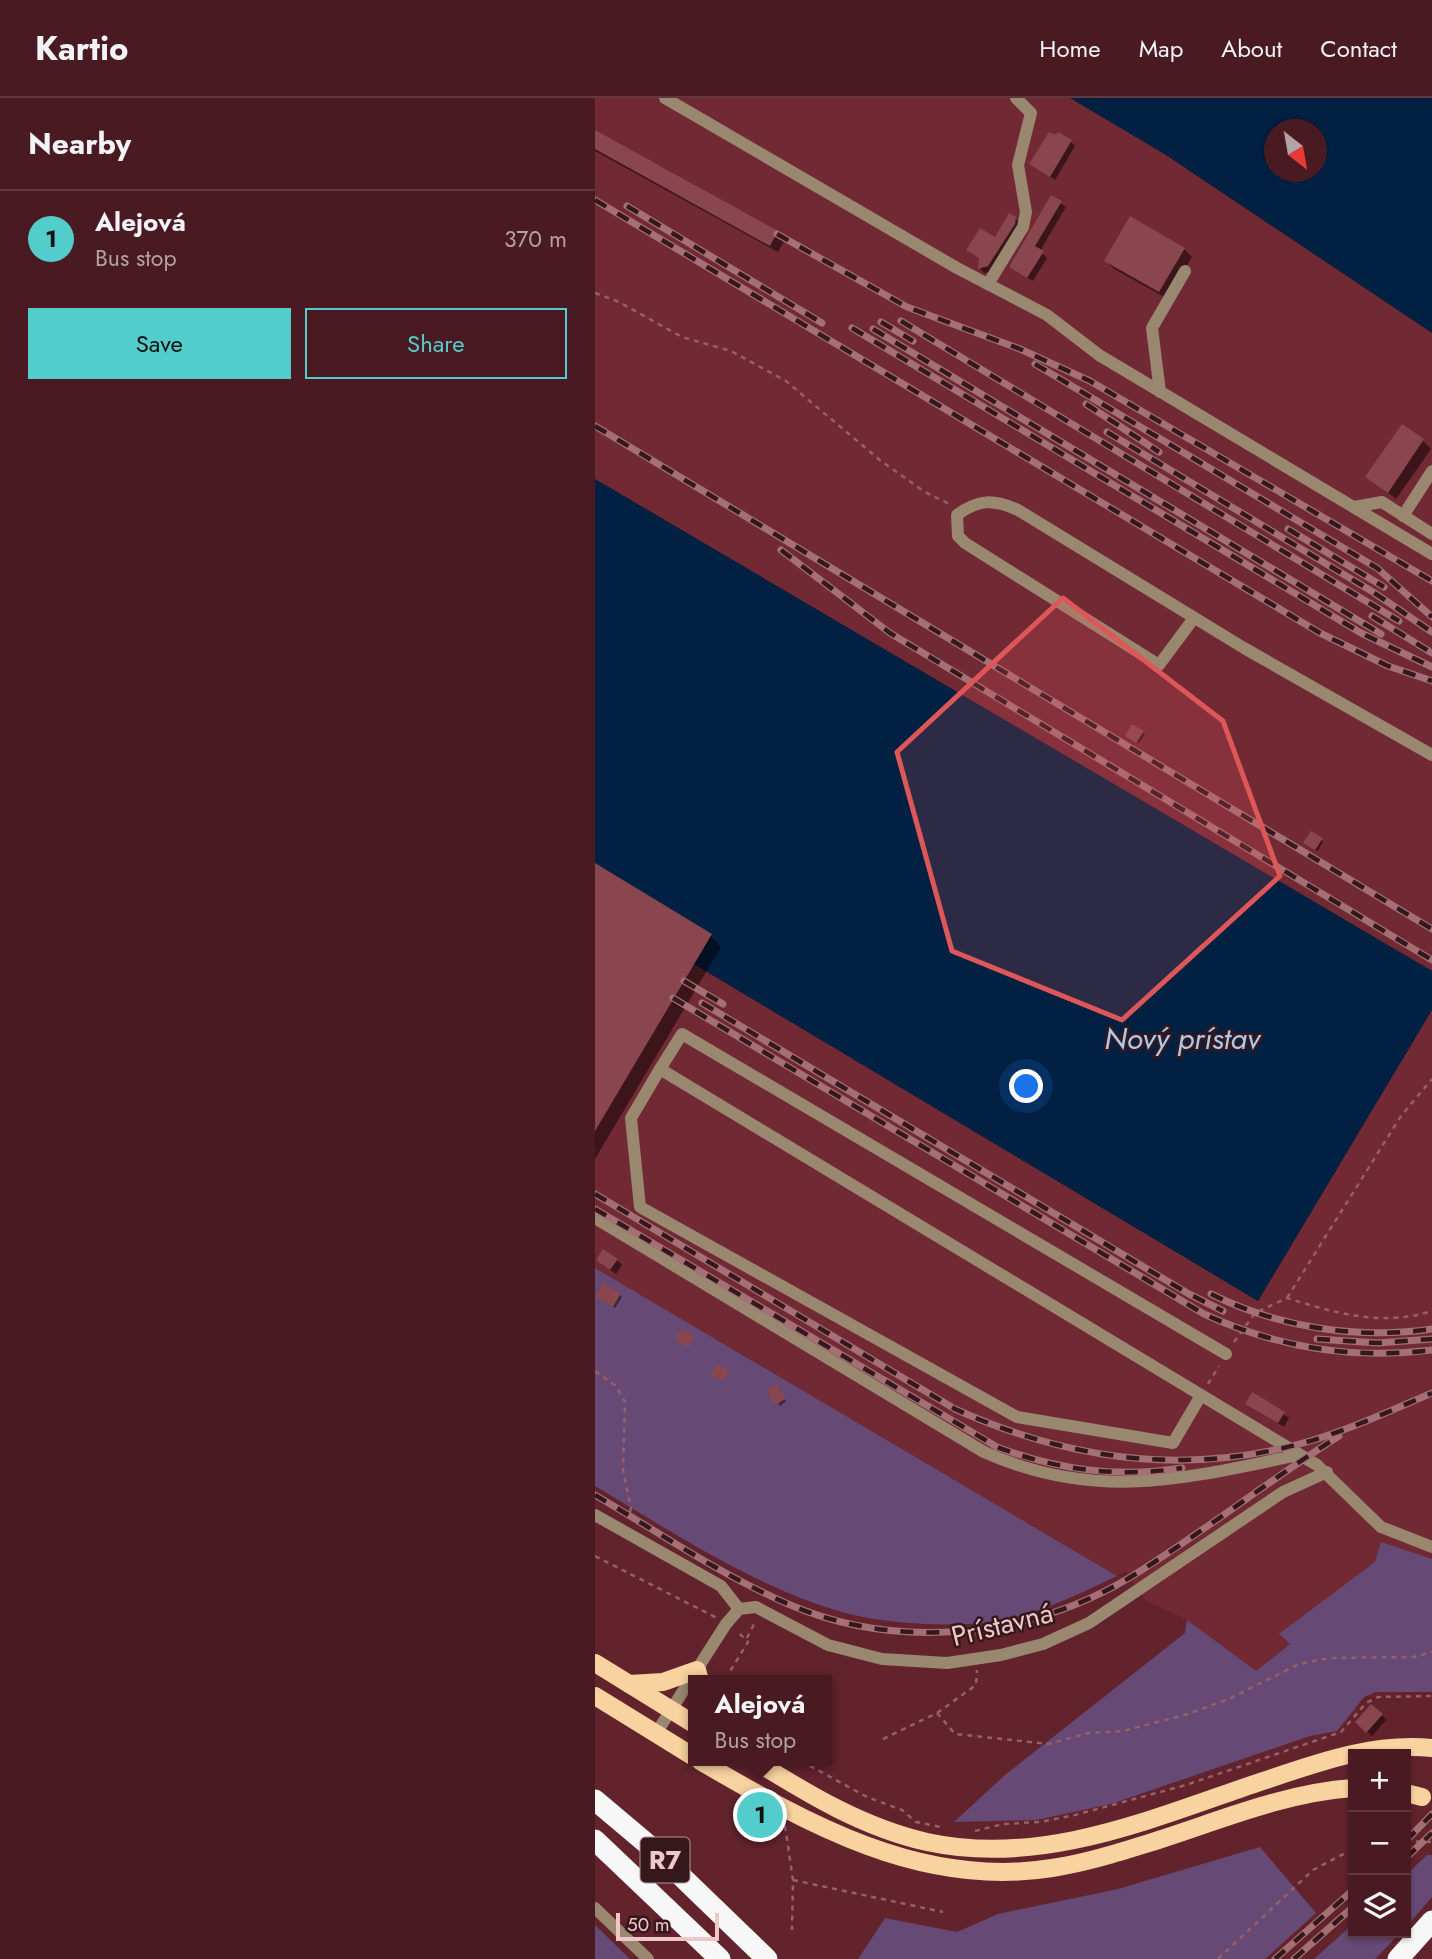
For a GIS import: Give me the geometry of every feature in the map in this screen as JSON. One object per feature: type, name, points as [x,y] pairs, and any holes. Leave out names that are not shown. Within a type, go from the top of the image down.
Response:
[{"type":"highway","name":"R7","points":[[595,1801],[652,1848],[767,1959]]},
{"type":"highway","name":"R7","points":[[595,1840],[720,1959]]},
{"type":"highway","points":[[1398,1959],[1432,1921]]},
{"type":"main road","points":[[595,1663],[688,1721]]},
{"type":"main road","points":[[629,1684],[688,1677]]},
{"type":"main road","points":[[595,1696],[688,1754]]},
{"type":"main road","points":[[763,1766],[814,1797],[891,1831],[927,1842],[1016,1848],[1096,1836],[1350,1753],[1411,1746],[1432,1748]]},
{"type":"main road","points":[[709,1766],[785,1810],[882,1852],[951,1869],[1001,1872],[1081,1863],[1277,1800],[1348,1788]]},
{"type":"street","points":[[665,98],[988,284],[1047,315],[1099,355],[1432,554]]},
{"type":"street","points":[[988,284],[1023,228],[1025,212],[1019,165],[1031,113],[1016,98]]},
{"type":"street","points":[[1160,392],[1152,328],[1185,271]]},
{"type":"street","points":[[1403,516],[1432,471]]},
{"type":"street","points":[[1194,618],[1159,665],[965,543],[958,536],[955,523],[957,515],[971,504],[986,501],[1003,503],[1018,510],[1194,618],[1432,755]]},
{"type":"street","points":[[1354,507],[1382,502],[1432,534]]},
{"type":"street","points":[[1200,1397],[1173,1443],[1017,1417],[640,1207],[631,1118],[682,1034],[1226,1354]]},
{"type":"street","points":[[660,1069],[1327,1472],[1381,1527],[1432,1547]]},
{"type":"street","points":[[595,1218],[984,1452],[1019,1468],[1104,1484],[1180,1479],[1298,1455]]},
{"type":"street","name":"Prístavná","points":[[739,1609],[750,1606],[763,1611],[790,1628],[858,1655],[925,1663],[977,1660],[1043,1644],[1089,1623],[1283,1492],[1327,1472]]},
{"type":"street","points":[[595,1515],[721,1586],[739,1609],[726,1624],[698,1675]]},
{"type":"street","points":[[655,1735],[688,1688]]},
{"type":"street","points":[[595,1908],[648,1959]]},
{"type":"path","points":[[595,293],[619,302],[682,337],[731,351],[786,381],[881,461],[925,492],[964,510]]},
{"type":"path","points":[[1200,1397],[1255,1312],[1287,1298],[1401,1116],[1432,1079]]},
{"type":"path","points":[[1287,1298],[1345,1315],[1372,1319],[1400,1320],[1432,1311]]},
{"type":"path","points":[[595,1371],[616,1386],[625,1402],[623,1470],[631,1508],[621,1530]]},
{"type":"path","points":[[595,1556],[726,1624],[747,1638]]},
{"type":"path","points":[[729,1675],[763,1611]]},
{"type":"path","points":[[937,1713],[955,1734],[1049,1744],[1088,1734],[1123,1731],[1188,1714],[1229,1699],[1299,1664],[1330,1658],[1414,1657],[1432,1652]]},
{"type":"path","points":[[883,1739],[937,1713],[977,1685],[977,1660]]},
{"type":"path","points":[[970,1833],[1003,1824],[1040,1822],[1075,1815],[1174,1788],[1341,1732],[1366,1703],[1378,1697],[1432,1696]]},
{"type":"path","points":[[810,1766],[867,1797],[902,1810],[915,1822],[943,1827]]},
{"type":"path","points":[[785,1810],[793,1880],[792,1930]]},
{"type":"path","points":[[1411,1841],[1432,1842]]},
{"type":"path","points":[[1219,1959],[1313,1870],[1348,1852]]},
{"type":"path","points":[[793,1880],[943,1912]]},
{"type":"highlighted area","points":[[1063,598],[1223,721],[1280,876],[1122,1020],[952,951],[897,752]]},
{"type":"shaded area","points":[[595,98],[1070,98],[1166,155],[1432,333],[1432,971],[595,479]]},
{"type":"shaded area","points":[[595,870],[695,964],[1258,1301],[1432,1010],[1432,1594],[1390,1567],[1255,1671],[1187,1620],[1145,1600],[1125,1571],[1117,1576],[595,1268]]},
{"type":"shaded area","points":[[595,1268],[1117,1576],[1052,1605],[1001,1620],[966,1624],[908,1623],[852,1614],[804,1599],[742,1571],[682,1538],[595,1486]]},
{"type":"shaded area","points":[[1381,1542],[1432,1559],[1432,1692],[1376,1692],[1364,1697],[1337,1731],[1310,1736],[1111,1804],[1036,1820],[954,1822],[1005,1775],[1185,1633],[1187,1620],[1256,1671],[1290,1644],[1279,1634],[1375,1562]]},
{"type":"shaded area","points":[[1260,1847],[1316,1913],[1265,1959],[858,1959],[885,1918],[957,1932],[998,1914],[1118,1889]]},
{"type":"shaded area","points":[[1427,1855],[1432,1855],[1432,1897],[1411,1921],[1411,1875],[1411,1870]]},
{"type":"shaded area","points":[[595,1925],[630,1959],[595,1959]]},
{"type":"shaded area","points":[[1348,1928],[1348,1938],[1395,1938],[1375,1959],[1314,1959]]},
{"type":"water","points":[[1070,98],[1432,98],[1432,333],[1166,155]]},
{"type":"water","name":"Nový prístav","points":[[595,479],[1432,971],[1432,1010],[1258,1301],[595,905]]},
{"type":"building","points":[[595,130],[778,231],[770,246],[595,149]]},
{"type":"building","points":[[1049,132],[1056,135],[1058,132],[1072,140],[1050,177],[1029,164]]},
{"type":"building","points":[[1051,195],[1062,201],[1035,246],[1044,251],[1027,278],[1009,267]]},
{"type":"building","points":[[1009,213],[1016,217],[1015,224],[988,266],[978,269],[979,258],[966,250],[980,228],[995,237]]},
{"type":"building","points":[[1130,216],[1185,248],[1159,292],[1104,261]]},
{"type":"building","points":[[1402,424],[1424,439],[1388,493],[1365,477]]},
{"type":"building","points":[[1132,724],[1144,731],[1136,743],[1125,736]]},
{"type":"building","points":[[1311,831],[1323,838],[1315,850],[1303,843]]},
{"type":"building","points":[[595,863],[712,934],[595,1131]]},
{"type":"building","points":[[603,1249],[618,1259],[610,1270],[596,1260]]},
{"type":"building","points":[[603,1283],[621,1293],[613,1307],[595,1296]]},
{"type":"building","points":[[681,1329],[694,1335],[689,1347],[675,1341]]},
{"type":"building","points":[[717,1364],[729,1371],[723,1381],[711,1375]]},
{"type":"building","points":[[776,1384],[786,1398],[776,1405],[766,1391]]},
{"type":"building","points":[[1252,1392],[1285,1412],[1278,1423],[1245,1404]]},
{"type":"building","points":[[1371,1704],[1383,1714],[1366,1733],[1355,1722]]},
{"type":"railway","points":[[595,200],[1320,633],[1388,666],[1432,681]]},
{"type":"railway","points":[[627,206],[822,323]]},
{"type":"railway","points":[[777,234],[907,307],[1020,349],[1090,381],[1432,581]]},
{"type":"railway","points":[[901,321],[1399,621]]},
{"type":"railway","points":[[881,322],[913,341]]},
{"type":"railway","points":[[852,328],[1361,633],[1432,667]]},
{"type":"railway","points":[[873,329],[1381,634]]},
{"type":"railway","points":[[1035,364],[1377,568],[1432,617]]},
{"type":"railway","points":[[1086,404],[1159,452]]},
{"type":"railway","points":[[595,426],[1432,929]]},
{"type":"railway","points":[[1107,432],[1373,592],[1432,632]]},
{"type":"railway","points":[[1288,529],[1384,587]]},
{"type":"railway","points":[[781,550],[890,633],[1432,960]]},
{"type":"railway","points":[[1372,616],[1432,653]]},
{"type":"railway","points":[[684,981],[723,1004]]},
{"type":"railway","points":[[673,998],[1204,1314],[1259,1335],[1315,1348],[1373,1353],[1432,1350]]},
{"type":"railway","points":[[702,1003],[1189,1294],[1223,1311]]},
{"type":"railway","points":[[595,1194],[955,1409],[1039,1440],[1126,1457],[1214,1459],[1303,1443],[1336,1433],[1432,1393]]},
{"type":"railway","points":[[595,1209],[997,1447],[1042,1461],[1088,1470],[1134,1472],[1182,1468]]},
{"type":"railway","points":[[1211,1294],[1263,1315],[1318,1328],[1375,1333],[1432,1329]]},
{"type":"railway","points":[[1317,1339],[1378,1343],[1432,1339]]},
{"type":"railway","points":[[595,1495],[714,1567],[788,1604],[830,1619],[873,1628],[917,1632],[961,1631],[1005,1625],[1048,1614],[1090,1598],[1129,1578],[1339,1436]]},
{"type":"railway","points":[[1411,1836],[1432,1814]]},
{"type":"railway","points":[[1411,1853],[1432,1833]]},
{"type":"railway","points":[[1275,1959],[1348,1894]]},
{"type":"railway","points":[[1294,1959],[1348,1911]]},
{"type":"place","name":"Alejová","points":[[760,1815]]}]
